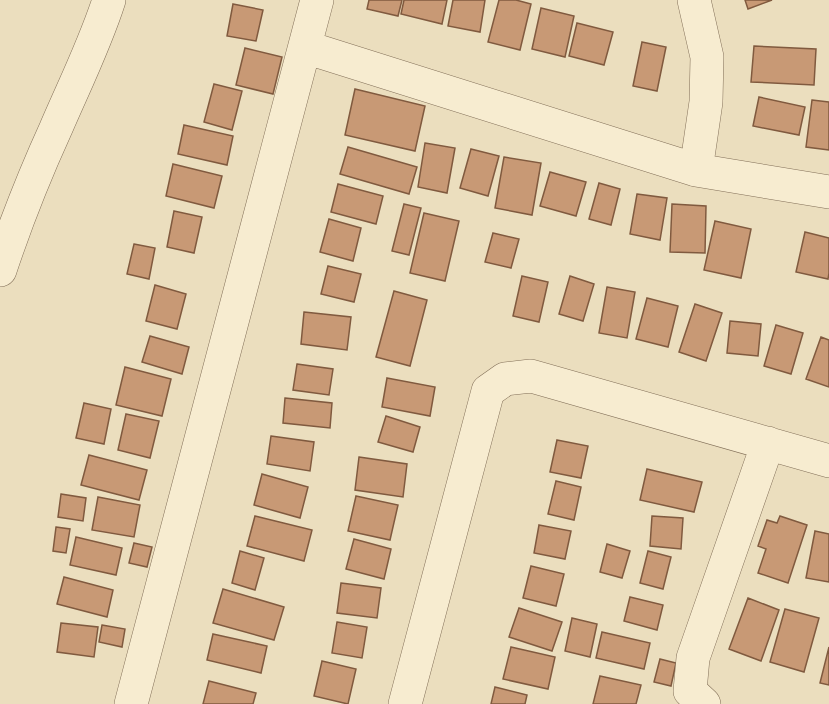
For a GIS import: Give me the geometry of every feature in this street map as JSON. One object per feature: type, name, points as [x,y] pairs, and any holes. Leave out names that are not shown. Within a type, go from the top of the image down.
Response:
[{"type":"street","points":[[0,270],[45,153],[101,24],[109,0]]},
{"type":"street","points":[[131,704],[317,0]]},
{"type":"street","points":[[694,0],[707,57],[706,102],[696,170]]},
{"type":"street","points":[[305,47],[696,170],[829,192]]},
{"type":"street","points":[[405,704],[488,391],[505,379],[531,376],[829,461]]},
{"type":"street","points":[[704,704],[690,690],[693,658],[768,443]]},
{"type":"building","points":[[369,0],[402,0],[398,16],[367,9]]},
{"type":"building","points":[[404,0],[447,0],[442,24],[401,14]]},
{"type":"building","points":[[453,0],[485,0],[480,32],[448,26]]},
{"type":"building","points":[[499,0],[516,0],[531,4],[520,50],[488,42]]},
{"type":"building","points":[[745,0],[772,0],[748,9]]},
{"type":"building","points":[[233,4],[263,10],[256,41],[227,36]]},
{"type":"building","points":[[541,8],[574,16],[565,57],[532,49]]},
{"type":"building","points":[[577,23],[613,32],[604,65],[569,56]]},
{"type":"building","points":[[642,42],[666,47],[657,91],[633,86]]},
{"type":"building","points":[[754,46],[816,49],[814,85],[751,82]]},
{"type":"building","points":[[245,48],[282,57],[273,94],[236,85]]},
{"type":"building","points":[[214,84],[242,91],[232,130],[204,122]]},
{"type":"building","points":[[355,89],[425,106],[415,151],[345,135]]},
{"type":"building","points":[[759,97],[805,107],[799,135],[753,126]]},
{"type":"building","points":[[812,100],[829,102],[829,150],[806,147]]},
{"type":"building","points":[[184,125],[233,136],[227,165],[178,154]]},
{"type":"building","points":[[425,143],[455,148],[447,193],[418,187]]},
{"type":"building","points":[[348,147],[417,167],[409,194],[340,174]]},
{"type":"building","points":[[471,149],[499,156],[488,196],[460,188]]},
{"type":"building","points":[[504,157],[541,163],[532,215],[495,208]]},
{"type":"building","points":[[173,164],[222,176],[214,208],[166,196]]},
{"type":"building","points":[[550,172],[586,182],[576,216],[540,206]]},
{"type":"building","points":[[599,183],[620,189],[611,225],[589,219]]},
{"type":"building","points":[[338,184],[383,196],[376,224],[331,212]]},
{"type":"building","points":[[637,194],[667,198],[660,240],[630,234]]},
{"type":"building","points":[[404,204],[421,208],[409,255],[392,251]]},
{"type":"building","points":[[672,204],[706,206],[705,253],[670,252]]},
{"type":"building","points":[[174,211],[202,217],[194,253],[167,247]]},
{"type":"building","points":[[424,213],[459,221],[445,281],[410,273]]},
{"type":"building","points":[[329,219],[361,228],[353,261],[320,252]]},
{"type":"building","points":[[715,221],[751,229],[741,278],[704,270]]},
{"type":"building","points":[[805,232],[829,238],[828,279],[796,272]]},
{"type":"building","points":[[493,233],[519,239],[511,268],[485,262]]},
{"type":"building","points":[[134,244],[155,248],[149,279],[127,274]]},
{"type":"building","points":[[328,266],[361,274],[354,302],[321,294]]},
{"type":"building","points":[[522,276],[548,282],[539,322],[513,316]]},
{"type":"building","points":[[570,276],[594,284],[583,321],[559,314]]},
{"type":"building","points":[[155,285],[186,294],[177,329],[146,321]]},
{"type":"building","points":[[607,287],[635,292],[627,338],[599,333]]},
{"type":"building","points":[[394,291],[427,300],[410,366],[376,357]]},
{"type":"building","points":[[647,298],[678,306],[668,347],[636,339]]},
{"type":"building","points":[[695,304],[722,313],[706,361],[679,352]]},
{"type":"building","points":[[304,312],[351,317],[347,350],[301,344]]},
{"type":"building","points":[[730,321],[761,324],[758,356],[727,353]]},
{"type":"building","points":[[776,325],[803,333],[791,374],[764,366]]},
{"type":"building","points":[[150,336],[189,347],[182,374],[142,362]]},
{"type":"building","points":[[821,337],[829,340],[829,387],[806,379]]},
{"type":"building","points":[[297,364],[333,369],[329,395],[293,390]]},
{"type":"building","points":[[125,367],[171,379],[162,416],[116,405]]},
{"type":"building","points":[[387,378],[435,387],[430,416],[382,407]]},
{"type":"building","points":[[285,398],[332,403],[330,428],[283,423]]},
{"type":"building","points":[[84,403],[111,409],[104,444],[76,438]]},
{"type":"building","points":[[126,414],[159,421],[150,458],[118,450]]},
{"type":"building","points":[[386,416],[420,427],[413,452],[378,442]]},
{"type":"building","points":[[271,436],[314,442],[310,471],[267,464]]},
{"type":"building","points":[[557,440],[588,446],[581,478],[550,472]]},
{"type":"building","points":[[89,455],[147,470],[139,500],[81,485]]},
{"type":"building","points":[[359,457],[407,464],[403,497],[355,490]]},
{"type":"building","points":[[647,469],[702,482],[694,512],[640,500]]},
{"type":"building","points":[[262,474],[308,487],[300,518],[254,505]]},
{"type":"building","points":[[556,481],[581,487],[574,520],[548,514]]},
{"type":"building","points":[[61,494],[86,498],[83,521],[58,517]]},
{"type":"building","points":[[356,496],[398,505],[390,540],[348,531]]},
{"type":"building","points":[[98,497],[140,505],[134,537],[92,530]]},
{"type":"building","points":[[255,516],[312,530],[304,561],[247,546]]},
{"type":"building","points":[[652,516],[683,518],[681,549],[650,546]]},
{"type":"building","points":[[780,516],[807,525],[788,583],[758,573],[766,549],[758,546],[767,520],[777,523]]},
{"type":"building","points":[[539,525],[571,531],[565,559],[534,553]]},
{"type":"building","points":[[56,527],[70,529],[66,553],[53,551]]},
{"type":"building","points":[[815,531],[829,534],[829,582],[806,578]]},
{"type":"building","points":[[76,537],[122,548],[116,575],[70,565]]},
{"type":"building","points":[[354,539],[391,549],[384,579],[346,569]]},
{"type":"building","points":[[134,543],[152,547],[147,567],[129,563]]},
{"type":"building","points":[[607,544],[630,551],[622,578],[600,572]]},
{"type":"building","points":[[240,551],[264,558],[255,590],[232,583]]},
{"type":"building","points":[[648,551],[671,557],[663,589],[640,583]]},
{"type":"building","points":[[531,566],[564,574],[556,606],[523,598]]},
{"type":"building","points":[[64,577],[113,590],[107,617],[57,604]]},
{"type":"building","points":[[341,583],[381,588],[377,618],[337,613]]},
{"type":"building","points":[[223,589],[284,607],[274,640],[213,623]]},
{"type":"building","points":[[630,597],[663,605],[657,630],[624,621]]},
{"type":"building","points":[[748,598],[779,610],[761,661],[729,649]]},
{"type":"building","points":[[519,608],[562,622],[552,651],[509,637]]},
{"type":"building","points":[[785,609],[819,618],[804,672],[770,662]]},
{"type":"building","points":[[572,618],[597,624],[590,657],[565,651]]},
{"type":"building","points":[[337,622],[367,627],[362,658],[332,653]]},
{"type":"building","points":[[61,623],[98,627],[94,657],[57,652]]},
{"type":"building","points":[[102,625],[125,629],[122,647],[99,642]]},
{"type":"building","points":[[602,632],[650,643],[644,669],[596,658]]},
{"type":"building","points":[[213,634],[267,646],[261,673],[207,660]]},
{"type":"building","points":[[511,647],[555,657],[548,689],[503,679]]},
{"type":"building","points":[[829,647],[829,685],[820,683]]},
{"type":"building","points":[[660,659],[676,663],[671,686],[654,682]]},
{"type":"building","points":[[322,661],[356,669],[348,704],[314,696]]},
{"type":"building","points":[[600,676],[641,685],[636,704],[593,704]]},
{"type":"building","points":[[209,681],[256,693],[253,704],[203,704]]},
{"type":"building","points":[[495,687],[527,695],[525,704],[491,704]]}]
